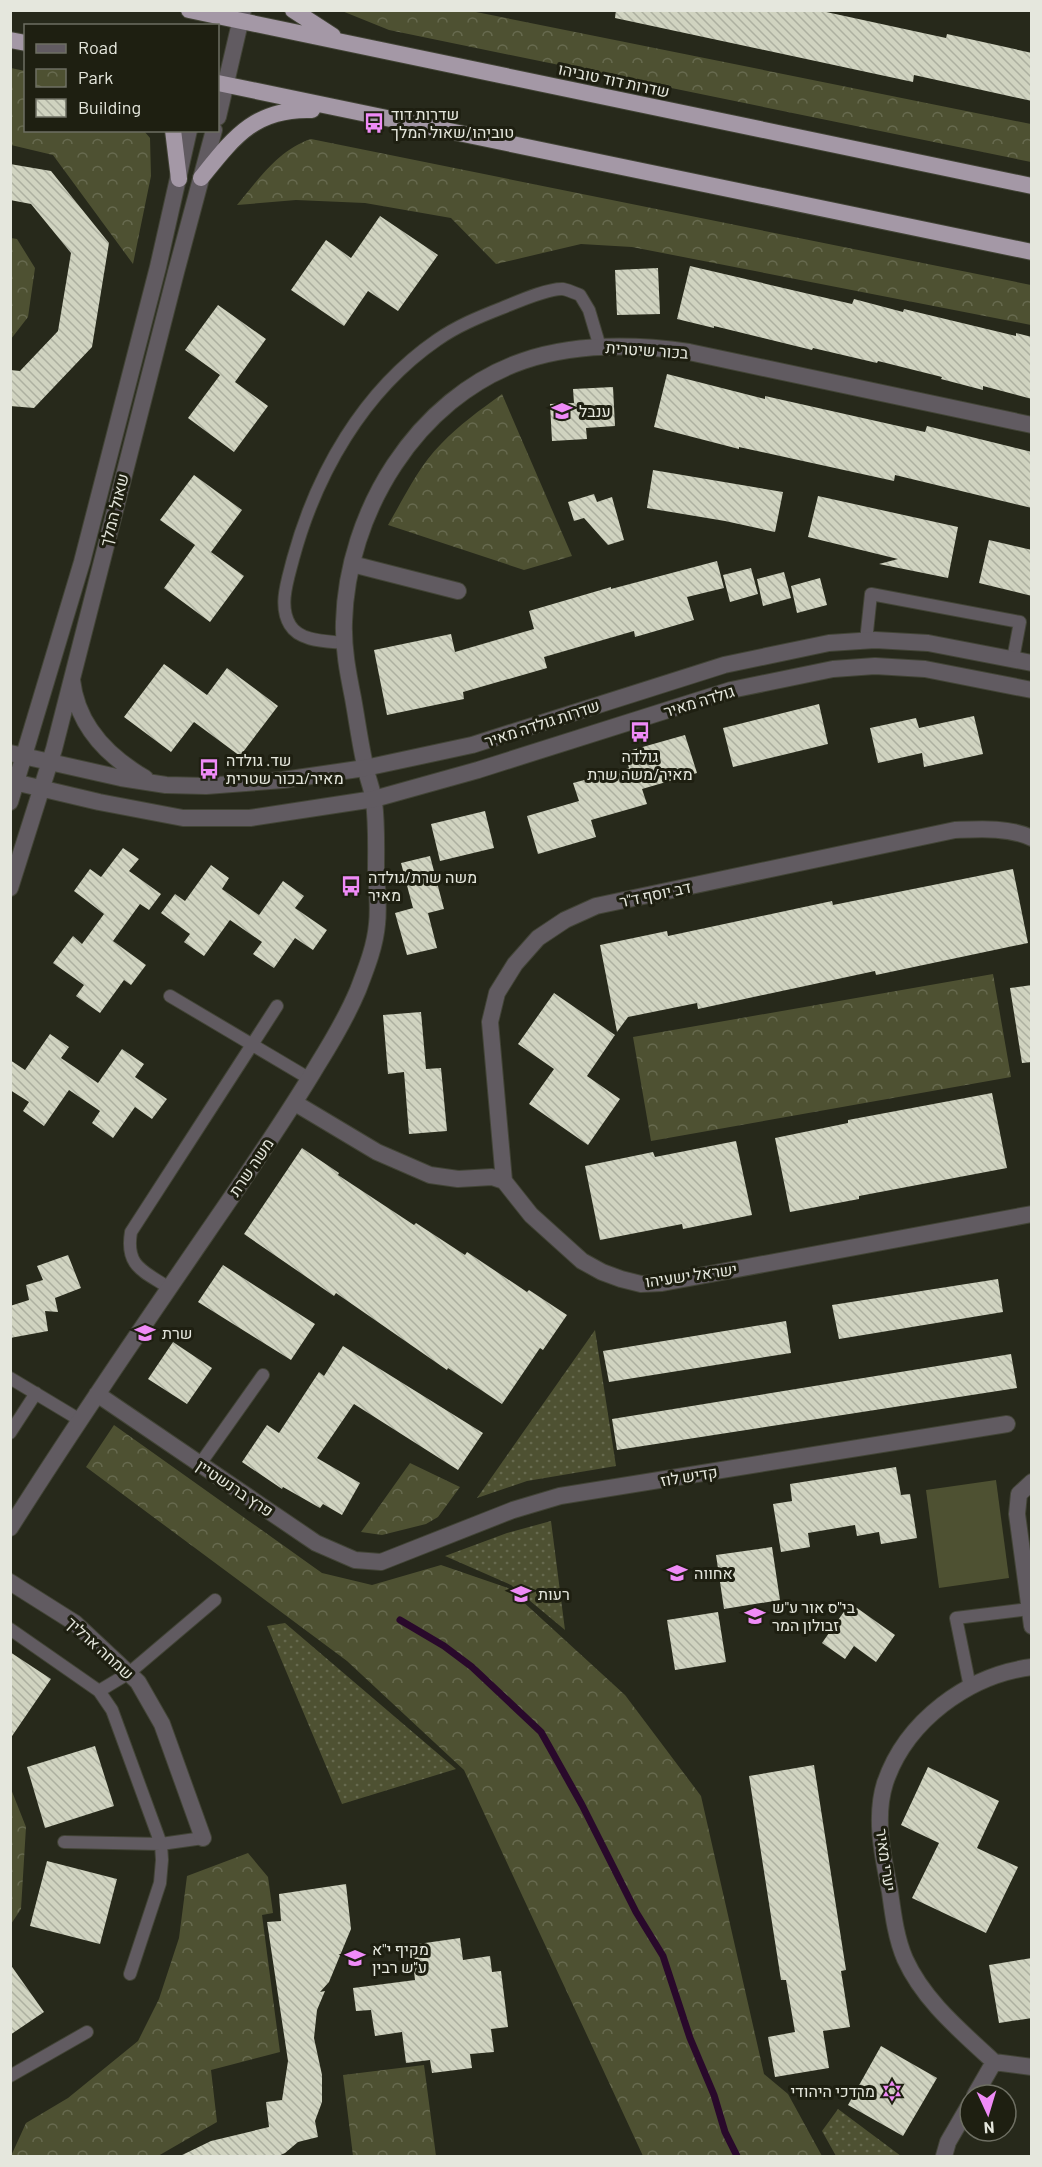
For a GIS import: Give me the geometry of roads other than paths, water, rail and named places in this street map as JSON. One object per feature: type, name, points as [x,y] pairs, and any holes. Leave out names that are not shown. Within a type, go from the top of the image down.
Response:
[{"type":"highway","name":"שדרות דוד טוביהו","points":[[189,10],[212,17],[242,16],[344,43],[1032,186]]},
{"type":"highway","points":[[293,10],[344,43]]},
{"type":"highway","points":[[222,84],[1032,252]]},
{"type":"highway","points":[[201,178],[229,143],[270,114],[295,109],[351,111]]},
{"type":"highway","points":[[172,132],[179,179]]},
{"type":"street","points":[[219,109],[222,84],[242,16]]},
{"type":"street","name":"שאול המלך","points":[[10,802],[18,755],[82,562],[179,179],[189,132]]},
{"type":"street","name":"שאול המלך","points":[[10,888],[49,763],[213,132]]},
{"type":"street","name":"בכור שיטרית","points":[[365,768],[343,625],[346,592],[355,549],[368,511],[407,447],[428,423],[457,396],[489,376],[524,361],[582,348],[658,348],[689,352],[1032,425]]},
{"type":"street","points":[[352,564],[458,591]]},
{"type":"street","name":"שדרות גולדה מאיר","points":[[18,755],[153,783],[206,786],[283,780],[365,768],[472,745],[724,665],[829,644],[866,641],[928,643],[1032,663]]},
{"type":"street","name":"גולדה מאיר","points":[[374,799],[478,770],[731,690],[833,669],[875,666],[925,669],[1032,690]]},
{"type":"street","points":[[72,676],[73,688],[81,713],[92,733],[105,750],[128,768],[153,783]]},
{"type":"street","name":"משה שרת","points":[[10,1528],[97,1394],[295,1103],[348,1015],[372,953],[377,923],[374,799],[365,768]]},
{"type":"street","points":[[14,782],[183,818],[250,818],[374,799]]},
{"type":"street","name":"דב יוסף ד\"ר","points":[[504,1181],[490,1022],[498,993],[515,964],[538,938],[565,920],[597,906],[955,831],[981,829],[1012,831],[1032,838]]},
{"type":"street","points":[[295,1103],[377,1152],[430,1175],[458,1179],[492,1177],[504,1181]]},
{"type":"street","name":"ישראל ישעיהו","points":[[504,1181],[531,1215],[582,1261],[603,1272],[641,1284],[662,1283],[1032,1214]]},
{"type":"street","name":"פרץ ברנשטיין","points":[[97,1394],[316,1544],[355,1560],[381,1562]]},
{"type":"street","name":"קדיש לוז","points":[[381,1562],[492,1518],[560,1496],[1007,1424]]},
{"type":"street","points":[[1030,1618],[1017,1514],[1019,1494],[1032,1482]]},
{"type":"street","name":"שמחה ארליך","points":[[10,1582],[75,1623],[138,1682],[162,1724],[203,1838]]},
{"type":"street","name":"יערי מאיר","points":[[994,2062],[942,2013],[922,1988],[905,1959],[897,1933],[881,1843],[880,1816],[885,1784],[896,1760],[911,1735],[933,1713],[957,1693],[1009,1671],[1032,1666]]},
{"type":"street","points":[[982,2083],[994,2062],[1032,2067]]},
{"type":"street","points":[[944,2157],[948,2142],[958,2125]]},
{"type":"lane","points":[[345,643],[308,639],[291,627],[285,609],[286,586],[302,527],[325,474],[351,428],[378,392],[407,364],[437,340],[472,320],[534,296],[562,289],[580,295],[589,310],[600,347]]},
{"type":"lane","points":[[866,641],[871,594],[1020,622],[1013,659]]},
{"type":"lane","points":[[170,996],[310,1079]]},
{"type":"lane","points":[[170,1288],[133,1263],[129,1246],[131,1232],[277,1006]]},
{"type":"lane","points":[[200,1464],[263,1375]]},
{"type":"lane","points":[[10,1378],[80,1420]]},
{"type":"lane","points":[[10,1433],[36,1393]]},
{"type":"lane","points":[[99,1691],[129,1673],[214,1600]]},
{"type":"lane","points":[[970,1688],[956,1618],[1030,1618]]},
{"type":"lane","points":[[10,1629],[99,1691],[112,1710],[161,1844],[160,1883],[130,1974]]},
{"type":"lane","points":[[64,1842],[161,1844],[203,1838]]},
{"type":"lane","points":[[10,2076],[87,2032]]},
{"type":"waterway","points":[[400,1620],[444,1646],[472,1667],[541,1732],[582,1805],[636,1912],[663,1956],[690,2038],[714,2095],[725,2132],[737,2156]]},
{"type":"place","name":"שדרות דוד טוביהו/שאול המלך","points":[[374,123]]},
{"type":"place","name":"ענבל","points":[[562,411]]},
{"type":"place","name":"גולדה מאיר/משה שרת","points":[[640,732]]},
{"type":"place","name":"שד. גולדה מאיר/בכור שטרית","points":[[209,769]]},
{"type":"place","name":"משה שרת/גולדה מאיר","points":[[351,886]]},
{"type":"place","name":"שרת","points":[[145,1333]]},
{"type":"place","name":"אחווה","points":[[677,1573]]},
{"type":"place","name":"רעות","points":[[521,1594]]},
{"type":"place","name":"בי\"ס אור ע\"ש זבולון המר","points":[[755,1616]]},
{"type":"place","name":"מקיף י\"א ע\"ש רבין","points":[[355,1958]]},
{"type":"place","name":"מרדכי היהודי","points":[[892,2091]]}]
